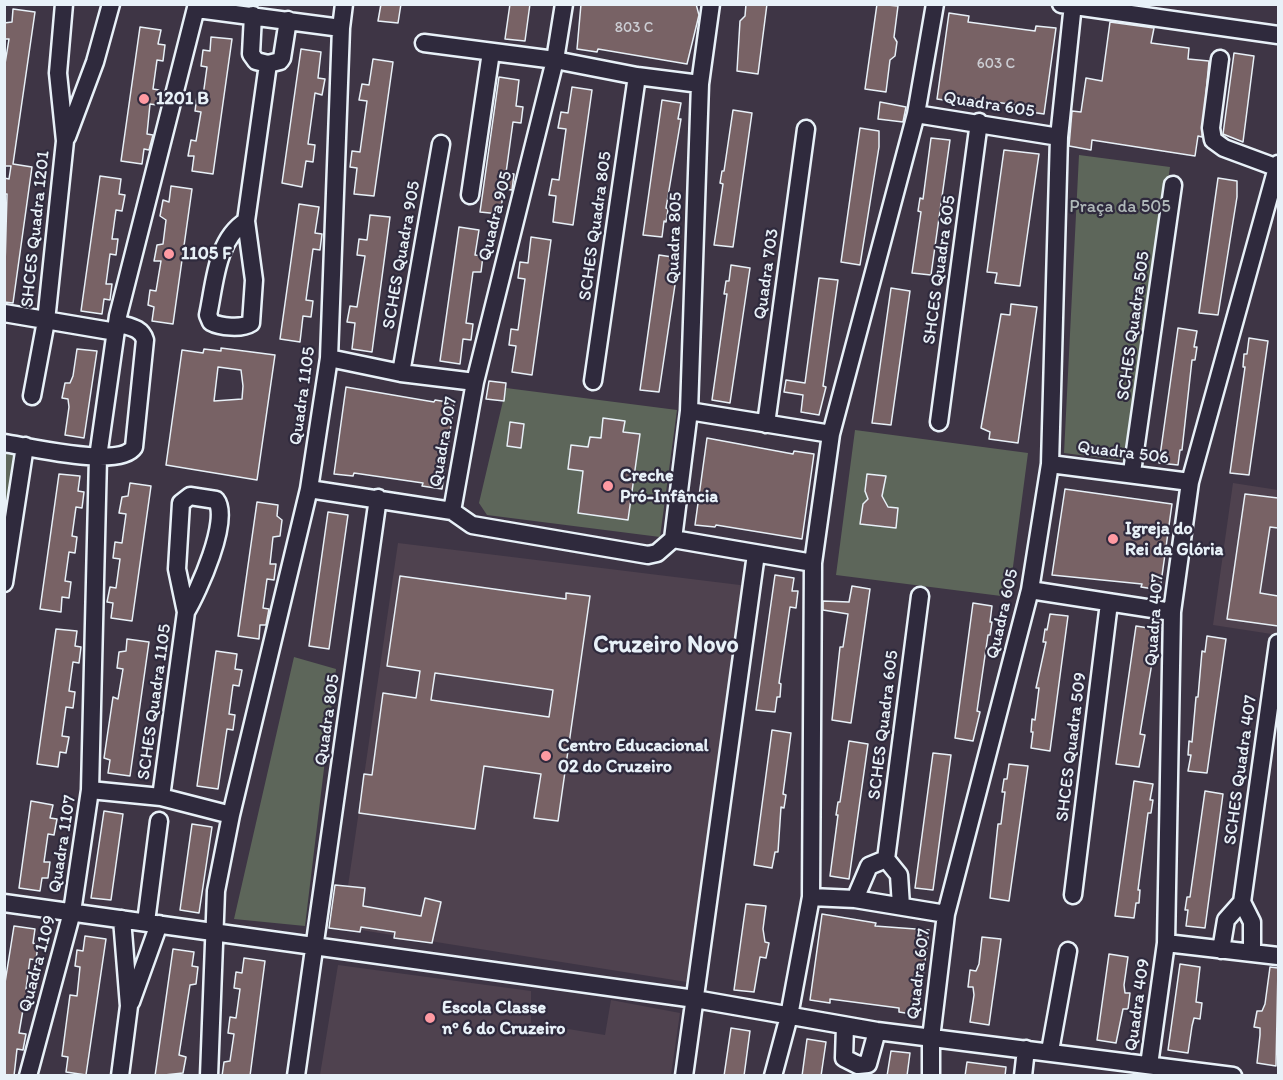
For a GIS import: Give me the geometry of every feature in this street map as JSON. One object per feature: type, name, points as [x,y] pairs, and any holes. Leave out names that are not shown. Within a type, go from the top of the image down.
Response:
[{"type":"street","name":"SHCES Quadra 1201","points":[[32,396],[46,321],[65,141],[58,73],[64,4]]},
{"type":"street","name":"SHCES Quadra 1201","points":[[65,141],[95,62],[111,4]]},
{"type":"street","name":"Quadra 1105","points":[[231,815],[309,489],[329,358],[341,28],[344,4]]},
{"type":"street","name":"Quadra 905","points":[[475,381],[555,60],[564,4]]},
{"type":"street","points":[[424,43],[555,60],[637,76],[700,84],[711,4]]},
{"type":"street","points":[[916,114],[935,4]]},
{"type":"street","points":[[1059,137],[1069,5],[1278,35]]},
{"type":"street","points":[[90,790],[98,457],[116,327],[197,7],[341,28]]},
{"type":"street","points":[[253,15],[251,54],[256,61],[268,64],[280,62],[282,58],[288,20]]},
{"type":"street","points":[[470,195],[491,52]]},
{"type":"street","points":[[1220,59],[1211,128],[1213,140],[1224,148],[1278,167]]},
{"type":"street","points":[[246,221],[237,226],[225,244],[208,315],[211,322],[218,326],[247,326],[251,323],[254,280],[246,221],[268,64]]},
{"type":"street","name":"SCHES Quadra 805","points":[[593,381],[637,76]]},
{"type":"street","name":"Quadra 805","points":[[673,539],[689,411],[700,84]]},
{"type":"street","name":"Quadra 605","points":[[811,897],[813,563],[831,434],[916,114],[1059,137],[1050,464],[1030,590],[946,914]]},
{"type":"street","name":"SHCES Quadra 605","points":[[939,422],[979,123]]},
{"type":"street","name":"Quadra 703","points":[[766,424],[806,129]]},
{"type":"street","name":"SCHES Quadra 905","points":[[401,373],[441,144]]},
{"type":"street","name":"Quadra 407","points":[[1166,943],[1172,612],[1190,482],[1278,167]]},
{"type":"street","name":"SCHES Quadra 505","points":[[1132,472],[1173,185]]},
{"type":"street","points":[[4,313],[46,321],[137,329],[143,333],[145,340],[134,447],[127,454],[98,457],[4,443]]},
{"type":"street","name":"Quadra 907","points":[[309,489],[452,511],[475,381],[401,373],[329,358]]},
{"type":"street","points":[[689,411],[831,434]]},
{"type":"street","points":[[4,583],[24,446]]},
{"type":"street","name":"Quadra 506","points":[[1050,464],[1132,472],[1190,482]]},
{"type":"street","name":"SCHES Quadra 1105","points":[[161,797],[186,612],[177,569],[181,503],[190,496],[216,500],[221,511],[208,572],[186,612]]},
{"type":"street","name":"Quadra 805","points":[[296,1076],[378,498]]},
{"type":"street","points":[[452,511],[472,525],[648,555],[657,553],[673,539],[813,563]]},
{"type":"street","points":[[684,1076],[756,554]]},
{"type":"street","points":[[1030,590],[1172,612]]},
{"type":"street","name":"SCHES Quadra 605","points":[[886,859],[920,596]]},
{"type":"street","name":"SHCES Quadra 509","points":[[1073,895],[1109,603]]},
{"type":"street","name":"SCHES Quadra 407","points":[[1221,950],[1226,920],[1242,902],[1278,644]]},
{"type":"street","name":"Quadra 1107","points":[[72,912],[90,790],[161,797],[231,815]]},
{"type":"street","points":[[208,1076],[212,932],[216,891],[231,815]]},
{"type":"street","points":[[120,1076],[129,1006],[152,923],[159,821]]},
{"type":"street","points":[[855,899],[869,866],[886,859],[899,875],[901,906]]},
{"type":"street","points":[[773,1076],[789,1016],[811,897],[855,899],[946,914]]},
{"type":"street","name":"SCHES Quadra 407","points":[[1242,902],[1252,922],[1252,952]]},
{"type":"street","points":[[4,903],[72,912]]},
{"type":"street","name":"Quadra 1109","points":[[28,1076],[72,912],[212,932]]},
{"type":"street","name":"Quadra 607","points":[[931,1076],[931,1038],[946,914]]},
{"type":"street","points":[[122,919],[129,1006]]},
{"type":"street","points":[[212,932],[695,999],[877,1031],[1149,1065]]},
{"type":"street","name":"Quadra 409","points":[[1233,1076],[1149,1065],[1166,943],[1278,956]]},
{"type":"street","points":[[1050,1051],[1068,951]]},
{"type":"street","points":[[845,1026],[844,1058],[857,1070],[868,1064],[877,1031]]},
{"type":"street","points":[[1023,1076],[1026,1049]]},
{"type":"shaded area","points":[[1233,483],[1278,490],[1278,635],[1213,625]]},
{"type":"shaded area","name":"Centro Educacional 02 do Cruzeiro","points":[[398,543],[748,586],[693,983],[342,927]]},
{"type":"shaded area","name":"Escola Classe nº 6 do Cruzeiro","points":[[338,965],[531,991],[531,1023],[605,1035],[611,1000],[680,1013],[671,1075],[320,1075]]},
{"type":"green space","name":"Praça da 505","points":[[1079,155],[1170,167],[1126,461],[1064,453]]},
{"type":"green space","points":[[506,388],[677,410],[660,537],[487,515],[479,503]]},
{"type":"green space","points":[[855,430],[1028,453],[1009,597],[836,575]]},
{"type":"green space","points":[[5,449],[16,452],[5,520]]},
{"type":"green space","points":[[294,657],[336,669],[305,926],[234,919]]},
{"type":"building","points":[[381,4],[401,4],[398,23],[378,21]]},
{"type":"building","points":[[510,4],[530,4],[525,41],[505,39]]},
{"type":"building","points":[[581,4],[696,4],[699,15],[687,64],[598,49],[597,52],[577,49]]},
{"type":"building","points":[[746,4],[767,4],[758,74],[737,71],[740,21],[745,16]]},
{"type":"building","points":[[877,4],[898,6],[894,37],[897,42],[895,56],[890,60],[886,92],[865,89]]},
{"type":"building","points":[[13,9],[35,12],[13,164],[32,167],[13,303],[4,302],[7,194],[4,194],[4,178],[9,179],[11,166],[4,166],[4,70],[9,39],[4,39],[4,23],[12,22]]},
{"type":"building","points":[[949,13],[969,16],[968,22],[1035,31],[1036,26],[1056,28],[1044,114],[1024,111],[1024,106],[958,97],[957,102],[937,99]]},
{"type":"building","points":[[1110,22],[1154,28],[1151,43],[1189,48],[1188,59],[1209,61],[1202,137],[1198,136],[1195,156],[1092,140],[1091,150],[1069,146],[1072,111],[1081,112],[1086,78],[1102,81]]},
{"type":"building","name":"1201 B","points":[[140,27],[161,30],[158,44],[165,45],[163,61],[157,60],[153,89],[159,90],[157,105],[150,104],[147,134],[153,135],[149,150],[144,149],[142,164],[121,161]]},
{"type":"building","points":[[211,37],[232,39],[213,174],[192,171],[194,156],[188,156],[191,140],[196,141],[201,112],[195,111],[197,96],[203,96],[207,67],[201,66],[203,50],[210,51]]},
{"type":"building","points":[[301,49],[321,52],[318,78],[325,79],[322,95],[315,93],[308,144],[315,145],[313,162],[306,161],[302,187],[282,183]]},
{"type":"building","points":[[1234,53],[1254,56],[1243,142],[1223,134]]},
{"type":"building","points":[[373,59],[393,62],[374,196],[354,194],[357,168],[350,167],[352,151],[360,152],[367,101],[359,100],[362,84],[369,85]]},
{"type":"building","points":[[499,77],[519,80],[516,106],[523,107],[521,123],[513,122],[506,173],[514,174],[512,190],[504,189],[500,214],[480,212]]},
{"type":"building","points":[[572,87],[592,90],[573,225],[553,222],[556,196],[549,195],[552,179],[559,180],[566,129],[558,128],[561,112],[568,113]]},
{"type":"building","points":[[662,100],[681,103],[678,119],[681,119],[662,237],[643,235]]},
{"type":"building","points":[[880,102],[906,107],[903,122],[878,119]]},
{"type":"building","points":[[733,110],[752,113],[733,247],[714,245],[723,184],[720,183],[722,171],[724,171]]},
{"type":"building","points":[[860,128],[879,131],[879,147],[860,265],[841,262]]},
{"type":"building","points":[[931,138],[950,140],[931,275],[912,273],[921,212],[918,211],[920,198],[923,199]]},
{"type":"building","points":[[1004,150],[1039,154],[1020,286],[995,283],[997,273],[987,272]]},
{"type":"building","points":[[100,176],[121,179],[119,194],[125,195],[122,211],[116,210],[112,239],[118,239],[116,255],[110,254],[106,284],[112,284],[110,300],[104,299],[102,314],[81,311]]},
{"type":"building","points":[[1218,178],[1237,181],[1237,197],[1218,315],[1199,313]]},
{"type":"building","name":"1105 F","points":[[171,186],[192,189],[173,324],[152,321],[154,307],[148,305],[150,290],[156,291],[161,261],[154,261],[157,245],[163,244],[166,220],[160,216],[163,200],[169,202]]},
{"type":"building","points":[[299,204],[319,207],[315,233],[322,234],[320,250],[313,249],[306,300],[313,301],[311,317],[303,316],[300,342],[280,339]]},
{"type":"building","points":[[370,215],[390,217],[372,352],[352,349],[355,323],[347,322],[350,306],[357,307],[365,256],[357,255],[359,239],[367,240]]},
{"type":"building","points":[[459,227],[479,230],[475,255],[483,256],[481,272],[473,272],[466,323],[473,324],[471,340],[463,339],[460,364],[440,361]]},
{"type":"building","points":[[531,237],[551,240],[532,375],[512,372],[516,346],[509,345],[511,329],[518,330],[525,279],[518,278],[520,262],[528,263]]},
{"type":"building","points":[[659,255],[679,258],[659,392],[640,390]]},
{"type":"building","points":[[731,265],[750,268],[730,403],[712,400],[727,294],[724,294],[726,281],[729,281]]},
{"type":"building","points":[[819,278],[838,280],[823,386],[826,387],[819,415],[801,412],[803,395],[784,392],[786,380],[805,383]]},
{"type":"building","points":[[891,288],[910,291],[891,425],[872,423]]},
{"type":"building","points":[[1011,304],[1037,307],[1018,443],[989,439],[990,432],[981,428],[1001,314],[1010,315]]},
{"type":"building","points":[[1178,328],[1197,331],[1194,347],[1197,347],[1195,360],[1192,360],[1182,450],[1180,450],[1178,465],[1159,463]]},
{"type":"building","points":[[1249,338],[1268,341],[1249,475],[1230,473],[1245,367],[1243,367],[1244,354],[1247,354]]},
{"type":"building","points":[[221,348],[275,355],[257,480],[166,465],[182,350],[203,353],[204,349],[221,351]],"holes":[[[218,367],[241,370],[242,399],[214,401]]]},
{"type":"building","points":[[77,349],[97,351],[84,438],[65,435],[69,407],[68,399],[62,398],[65,383],[70,383],[73,376]]},
{"type":"building","points":[[489,381],[506,383],[504,401],[486,399]]},
{"type":"building","points":[[346,387],[434,402],[435,400],[454,403],[442,489],[422,486],[423,483],[354,473],[353,476],[334,474]]},
{"type":"building","points":[[603,418],[625,421],[623,432],[640,434],[628,520],[578,513],[583,471],[568,469],[571,445],[588,447],[590,437],[601,438]]},
{"type":"building","points":[[510,422],[524,424],[521,448],[507,446]]},
{"type":"building","points":[[707,438],[793,454],[794,451],[814,454],[802,539],[716,525],[715,527],[695,525]]},
{"type":"building","points":[[59,474],[80,476],[78,491],[84,492],[82,508],[76,507],[72,536],[77,537],[75,553],[69,552],[65,581],[71,582],[69,598],[62,597],[61,612],[40,609]]},
{"type":"building","points":[[867,474],[886,476],[882,496],[888,507],[898,508],[896,528],[860,524],[863,504],[868,499],[865,491]]},
{"type":"building","points":[[130,483],[151,486],[132,621],[111,618],[113,603],[107,602],[110,587],[116,588],[120,559],[113,558],[115,542],[122,543],[126,514],[119,513],[122,497],[128,496]]},
{"type":"building","points":[[1065,489],[1172,504],[1160,590],[1141,587],[1142,584],[1052,575]]},
{"type":"building","points":[[1245,494],[1278,498],[1278,528],[1270,527],[1260,593],[1278,596],[1278,626],[1227,619]]},
{"type":"building","points":[[257,502],[278,505],[277,516],[282,520],[280,536],[273,537],[270,564],[276,564],[274,580],[267,579],[263,608],[269,609],[266,625],[260,625],[259,639],[238,636]]},
{"type":"building","points":[[328,512],[348,515],[329,649],[309,646]]},
{"type":"building","points":[[775,575],[794,578],[792,591],[798,591],[796,608],[790,607],[779,683],[781,684],[780,697],[777,697],[775,712],[756,710]]},
{"type":"building","points":[[400,576],[566,599],[566,593],[590,596],[558,821],[534,818],[541,774],[484,766],[475,829],[359,813],[364,774],[372,775],[383,693],[416,698],[420,671],[387,666]],"holes":[[[435,673],[553,690],[549,717],[431,700]]]},
{"type":"building","points":[[852,586],[870,589],[851,723],[832,720],[840,647],[843,647],[848,614],[823,610],[823,601],[849,602]]},
{"type":"building","points":[[973,603],[992,606],[990,622],[992,622],[977,711],[980,712],[973,741],[955,738]]},
{"type":"building","points":[[1050,614],[1068,616],[1050,751],[1031,748],[1033,732],[1031,732],[1039,688],[1036,688],[1046,642],[1043,642],[1045,629],[1047,630]]},
{"type":"building","points":[[1136,626],[1155,629],[1153,644],[1155,645],[1140,734],[1145,735],[1139,767],[1116,764]]},
{"type":"building","points":[[56,629],[77,631],[75,646],[81,647],[79,663],[73,662],[69,691],[75,692],[73,708],[66,707],[62,736],[69,737],[66,753],[60,752],[58,767],[37,764]]},
{"type":"building","points":[[1207,636],[1226,639],[1207,773],[1188,771],[1191,755],[1188,755],[1189,741],[1192,742],[1202,651],[1205,652]]},
{"type":"building","points":[[127,639],[149,642],[130,776],[108,773],[110,760],[104,758],[113,697],[118,699],[123,669],[117,668],[119,652],[126,651]]},
{"type":"building","points":[[216,651],[237,654],[235,669],[242,670],[239,686],[233,685],[229,714],[235,715],[233,730],[227,729],[218,789],[197,786]]},
{"type":"building","points":[[772,730],[791,733],[783,794],[786,795],[784,808],[781,807],[778,852],[775,852],[772,868],[754,865]]},
{"type":"building","points":[[849,741],[868,744],[849,879],[830,876],[838,815],[836,815]]},
{"type":"building","points":[[933,753],[951,755],[933,890],[915,888]]},
{"type":"building","points":[[1009,764],[1028,766],[1009,901],[990,898],[998,824],[1001,824],[1005,792],[1002,792]]},
{"type":"building","points":[[1134,781],[1153,784],[1150,800],[1153,800],[1151,813],[1148,813],[1138,890],[1140,890],[1139,903],[1136,903],[1134,918],[1115,916]]},
{"type":"building","points":[[1205,791],[1223,794],[1205,928],[1186,926],[1188,910],[1185,910],[1187,897],[1190,897]]},
{"type":"building","points":[[31,801],[53,805],[50,818],[57,819],[54,835],[48,834],[44,862],[50,862],[48,878],[42,878],[40,891],[19,888]]},
{"type":"building","points":[[104,811],[123,814],[111,900],[91,898]]},
{"type":"building","points":[[192,824],[212,827],[199,913],[180,910]]},
{"type":"building","points":[[335,885],[365,888],[363,906],[421,916],[425,898],[441,902],[432,943],[394,938],[395,932],[361,927],[360,932],[329,928]]},
{"type":"building","points":[[746,904],[766,906],[763,929],[765,942],[769,943],[766,958],[760,957],[754,992],[734,990]]},
{"type":"building","points":[[822,914],[876,923],[875,926],[929,930],[918,1015],[899,1012],[899,1008],[830,999],[830,1003],[810,1000]]},
{"type":"building","points":[[14,926],[35,929],[33,943],[38,945],[36,960],[30,959],[26,989],[32,990],[30,1005],[24,1004],[19,1033],[26,1034],[23,1050],[17,1049],[14,1076],[4,1076],[4,989]]},
{"type":"building","points":[[85,936],[106,939],[86,1075],[66,1072],[68,1057],[62,1056],[70,995],[77,996],[80,967],[75,966],[77,950],[83,951]]},
{"type":"building","points":[[982,937],[1001,939],[989,1025],[970,1022],[974,995],[973,987],[968,987],[970,970],[976,971],[979,964]]},
{"type":"building","points":[[173,949],[194,952],[192,966],[198,967],[196,984],[190,985],[179,1055],[186,1057],[183,1073],[155,1076]]},
{"type":"building","points":[[1109,954],[1128,957],[1124,985],[1125,993],[1130,993],[1128,1009],[1123,1009],[1116,1043],[1097,1040]]},
{"type":"building","points":[[244,958],[265,961],[250,1076],[222,1076],[224,1062],[230,1061],[234,1034],[228,1033],[230,1017],[236,1018],[240,989],[234,988],[236,972],[242,973]]},
{"type":"building","points":[[1180,964],[1200,967],[1196,1002],[1202,1003],[1200,1019],[1194,1018],[1188,1053],[1168,1050]]},
{"type":"building","points":[[1270,967],[1278,968],[1276,1066],[1257,1063],[1260,1028],[1254,1027],[1257,1011],[1262,1011],[1265,1004]]},
{"type":"building","points":[[731,1028],[750,1031],[744,1076],[724,1076]]},
{"type":"building","points":[[807,1039],[826,1042],[821,1076],[802,1076]]},
{"type":"building","points":[[891,1051],[910,1053],[907,1076],[887,1076]]},
{"type":"building","points":[[967,1062],[1006,1067],[1005,1076],[965,1076]]},
{"type":"place","name":"1201 B","points":[[144,99]]},
{"type":"place","name":"1105 F","points":[[169,254]]},
{"type":"place","name":"Creche Pró-Infância","points":[[608,486]]},
{"type":"place","name":"Igreja do Rei da Glória","points":[[1113,539]]},
{"type":"place","name":"Centro Educacional 02 do Cruzeiro","points":[[546,756]]},
{"type":"place","name":"Escola Classe nº 6 do Cruzeiro","points":[[430,1018]]},
{"type":"district","name":"Cruzeiro Novo","points":[[666,646]]}]
